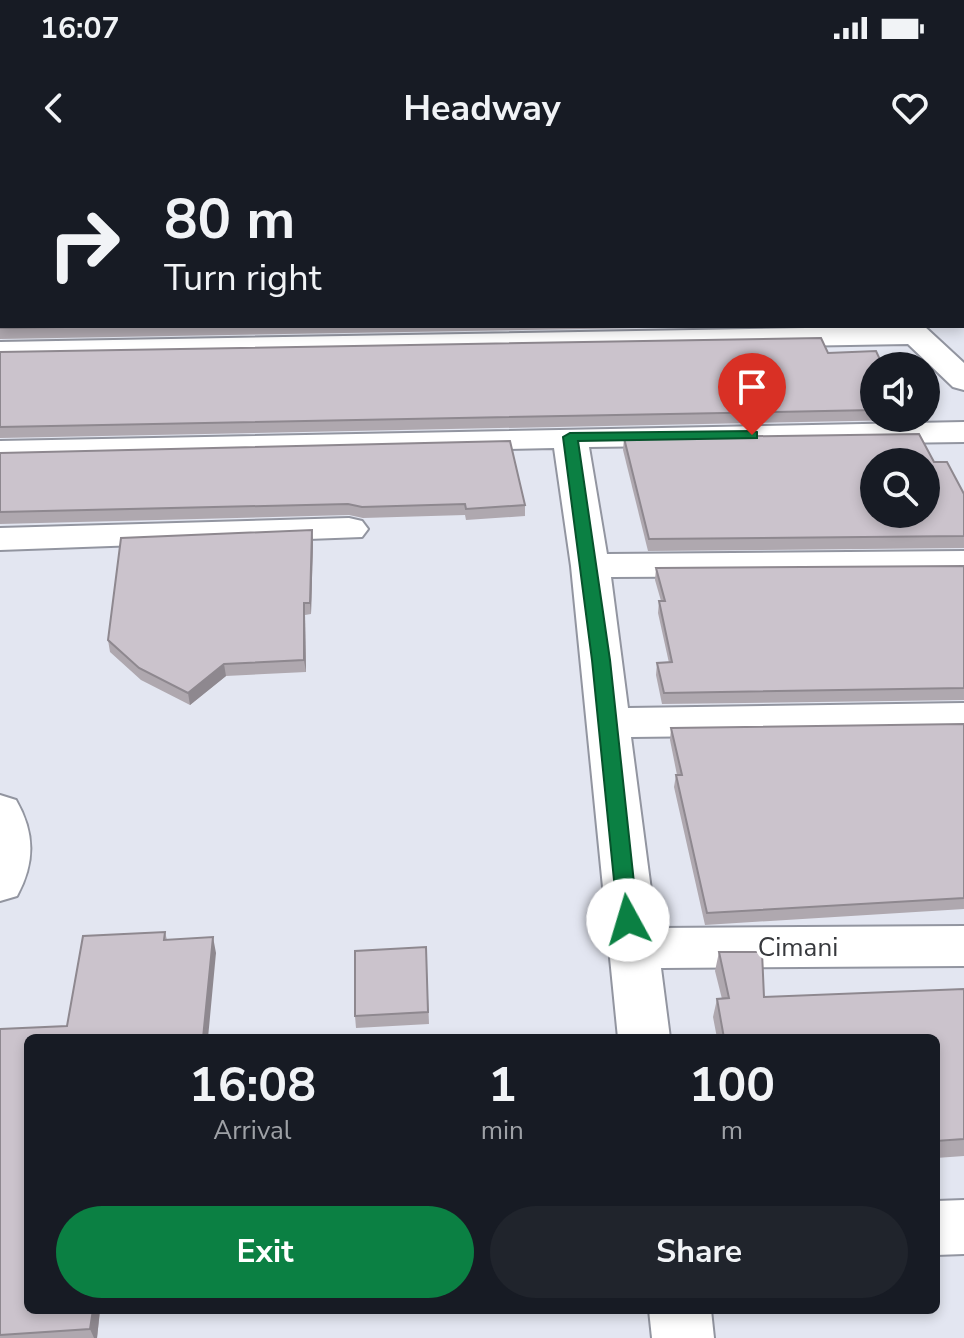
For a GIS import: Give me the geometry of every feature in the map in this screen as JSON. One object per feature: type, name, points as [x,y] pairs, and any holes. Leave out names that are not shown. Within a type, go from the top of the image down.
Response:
[{"type":"street","points":[[0,351],[911,331],[964,380]]},
{"type":"street","points":[[0,451],[570,437],[964,432]]},
{"type":"street","points":[[570,437],[590,566],[631,948],[643,1034]]},
{"type":"street","points":[[0,539],[349,529]]},
{"type":"street","points":[[590,566],[964,563]]},
{"type":"street","points":[[608,723],[964,718]]},
{"type":"street","points":[[0,812],[10,844],[0,883]]},
{"type":"street","name":"Cimani","points":[[631,948],[964,946]]},
{"type":"street","points":[[940,1228],[964,1227]]},
{"type":"street","points":[[680,1314],[683,1338]]},
{"type":"building","points":[[821,338],[828,353],[876,351],[876,352],[860,352],[860,410],[0,427],[0,352]]},
{"type":"building","points":[[919,434],[926,448],[860,448],[860,528],[940,528],[940,462],[947,462],[964,494],[964,536],[649,539],[624,438]]},
{"type":"building","points":[[510,441],[525,505],[466,509],[465,504],[362,507],[348,504],[0,512],[0,453]]},
{"type":"building","points":[[312,530],[310,603],[304,603],[304,660],[224,664],[188,693],[139,668],[108,640],[121,538]]},
{"type":"building","points":[[964,566],[964,688],[664,693],[657,663],[672,662],[659,601],[665,601],[656,568]]},
{"type":"building","points":[[964,724],[964,898],[707,913],[676,775],[682,775],[671,728]]},
{"type":"building","points":[[165,932],[164,940],[213,937],[203,1034],[24,1034],[24,1314],[92,1314],[90,1329],[0,1335],[0,1029],[67,1026],[83,936]]},
{"type":"building","points":[[426,947],[428,1012],[355,1016],[355,951]]},
{"type":"building","points":[[719,952],[762,952],[764,997],[964,989],[964,1139],[940,1141],[940,1034],[723,1034],[717,999],[729,998]]},
{"type":"route","points":[[628,920],[590,566],[570,437],[752,435]]}]
